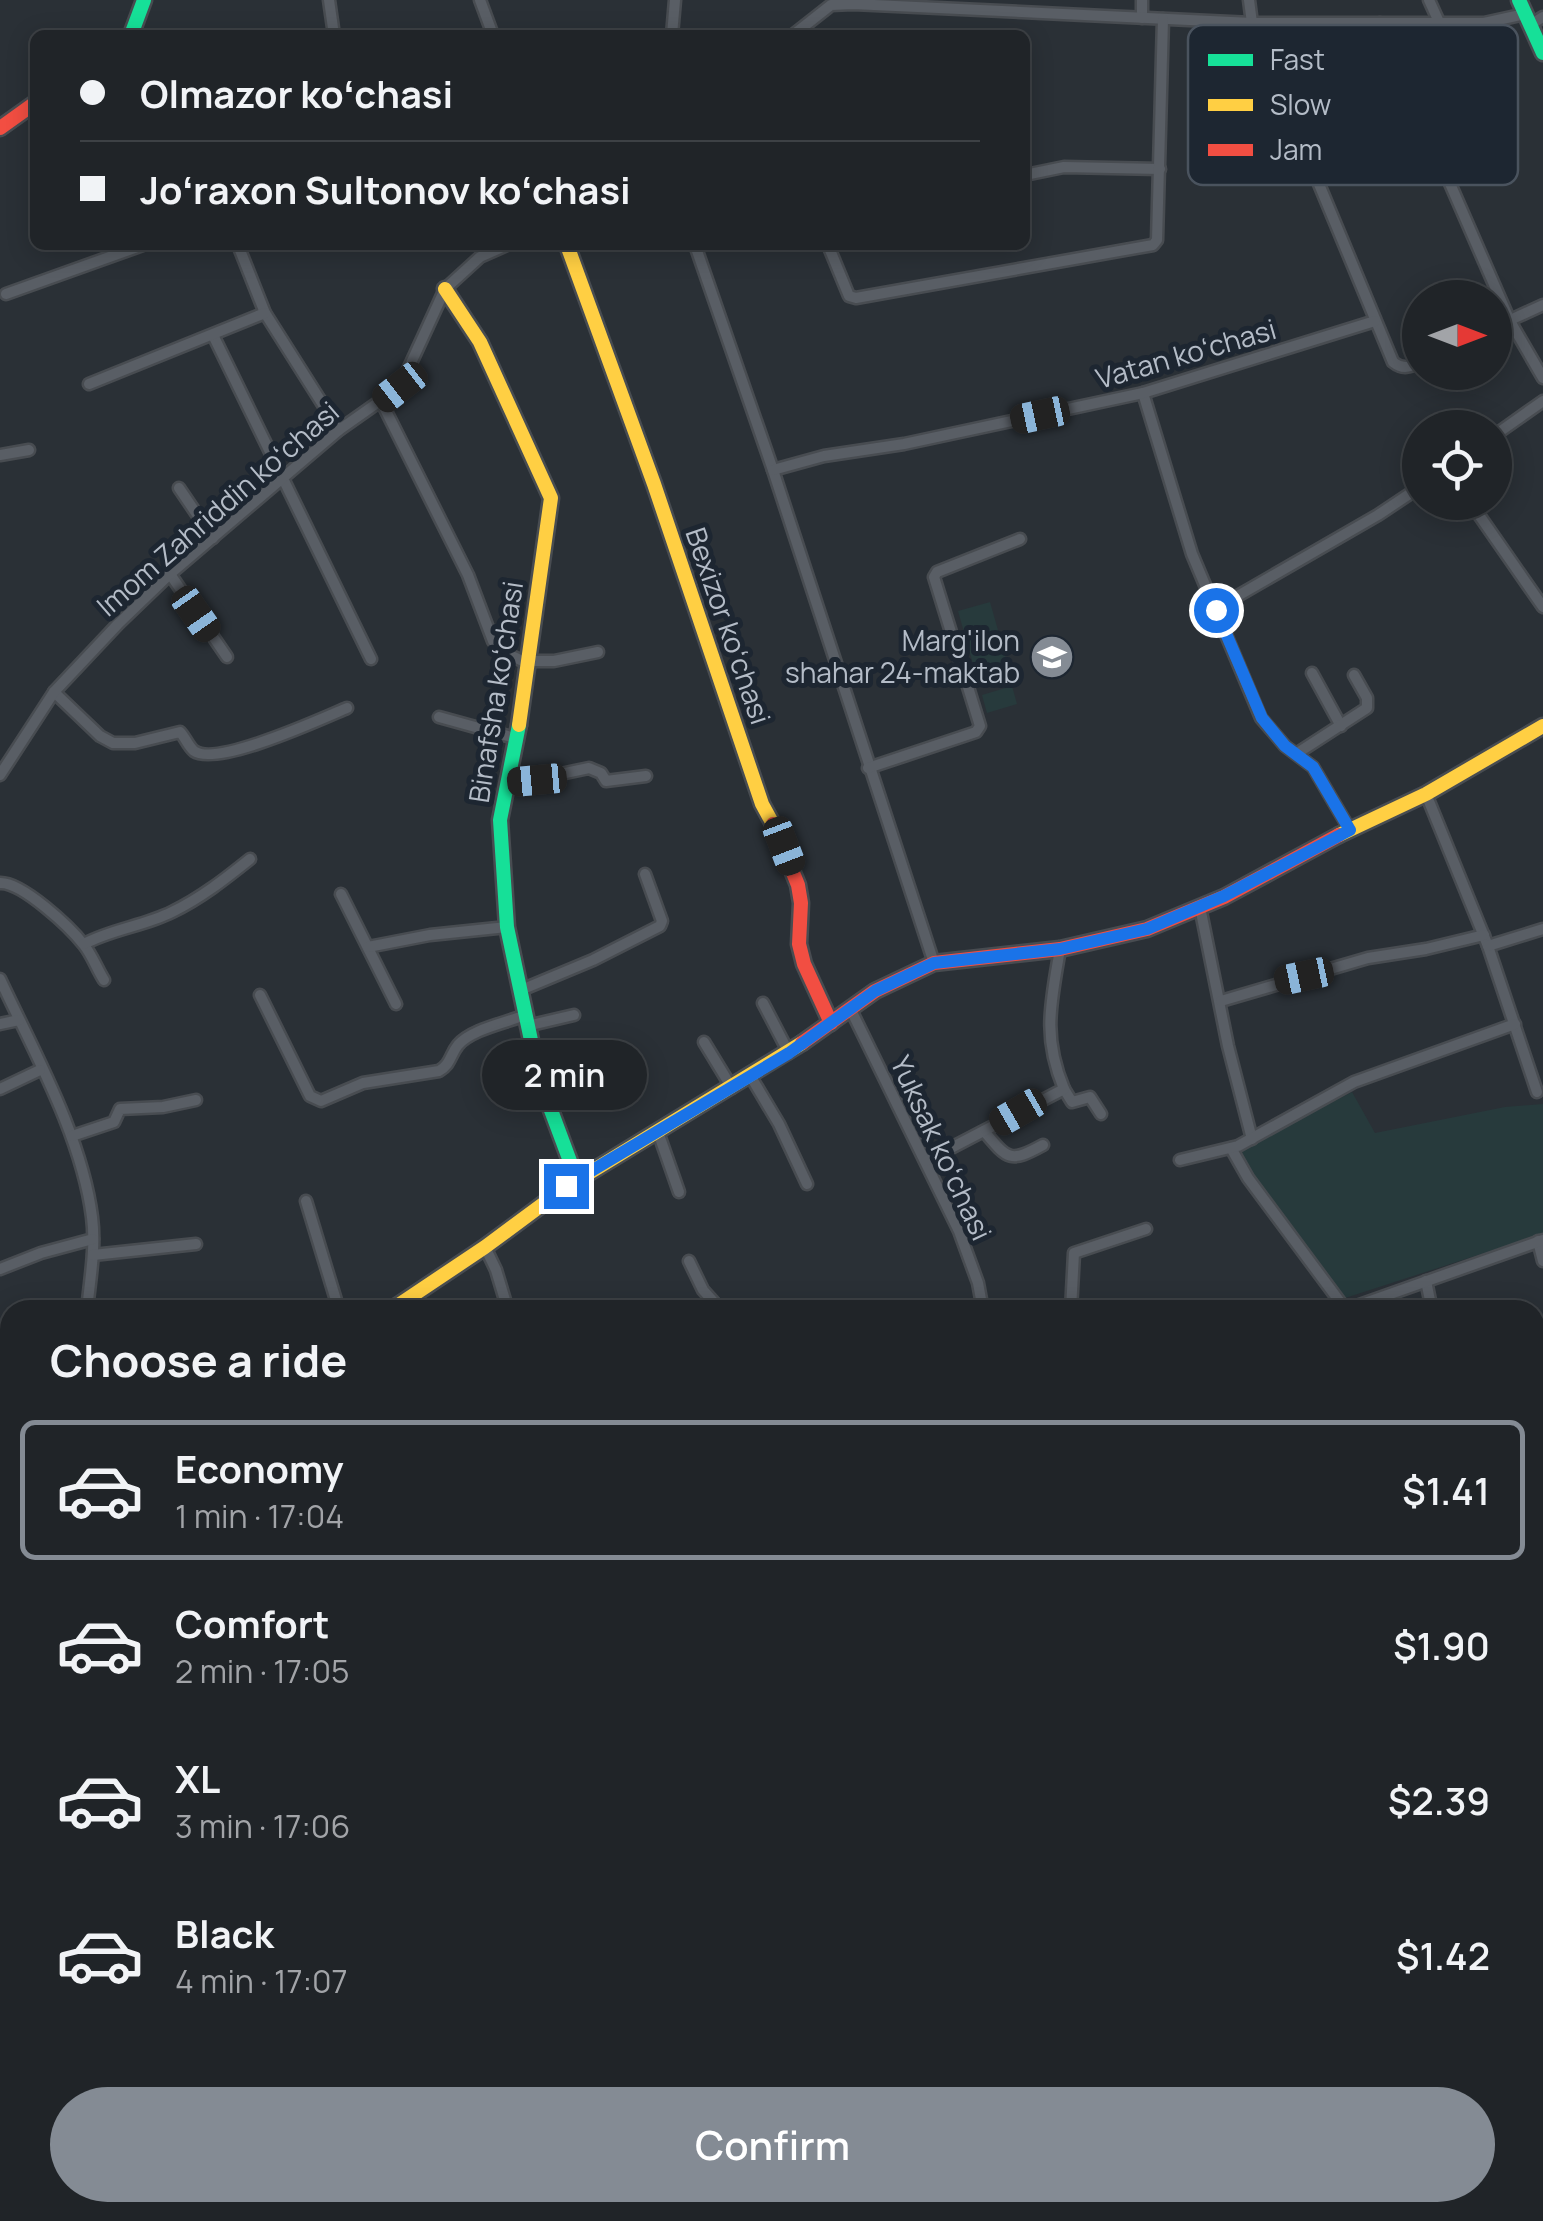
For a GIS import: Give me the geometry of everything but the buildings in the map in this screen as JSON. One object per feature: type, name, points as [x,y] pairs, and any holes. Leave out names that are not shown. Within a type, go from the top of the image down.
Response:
[{"type":"street","points":[[134,30],[144,0]]},
{"type":"street","points":[[329,0],[333,30]]},
{"type":"street","points":[[480,0],[491,30]]},
{"type":"street","points":[[672,30],[675,0]]},
{"type":"street","points":[[1142,0],[1142,18]]},
{"type":"street","points":[[1249,0],[1252,23]]},
{"type":"street","points":[[1429,0],[1439,22]]},
{"type":"street","points":[[799,30],[833,2],[1252,23],[1484,24],[1524,13],[1543,16]]},
{"type":"street","points":[[1524,13],[1543,53]]},
{"type":"street","points":[[830,250],[849,296],[856,298],[1153,245],[1157,240],[1163,19]]},
{"type":"street","points":[[0,128],[30,107]]},
{"type":"street","points":[[1030,174],[1064,166],[1160,169]]},
{"type":"street","points":[[1318,185],[1374,322],[1393,362],[1402,366]]},
{"type":"street","points":[[1451,185],[1492,280]]},
{"type":"street","points":[[6,294],[129,250]]},
{"type":"street","points":[[240,250],[265,313],[340,430]]},
{"type":"street","name":"Imom Zahriddin koʻchasi","points":[[0,775],[54,692],[118,624],[170,574],[340,430],[400,387],[446,289],[480,257],[496,250]]},
{"type":"street","name":"Bexizor koʻchasi","points":[[569,250],[654,484],[762,804],[775,824],[792,869],[800,899],[799,943],[810,979],[831,1022]]},
{"type":"street","points":[[697,250],[774,470],[934,963]]},
{"type":"street","name":"Binafsha koʻchasi","points":[[446,289],[480,342],[551,498],[529,663],[500,820],[500,857],[507,927],[539,1078],[577,1180]]},
{"type":"street","points":[[1512,319],[1543,305]]},
{"type":"street","points":[[89,384],[265,313]]},
{"type":"street","name":"Vatan koʻchasi","points":[[774,470],[824,456],[904,444],[1143,393],[1374,322]]},
{"type":"street","points":[[1512,324],[1543,378]]},
{"type":"street","points":[[213,335],[371,659]]},
{"type":"street","points":[[1143,393],[1192,554],[1262,718],[1313,767],[1350,830]]},
{"type":"street","points":[[1512,423],[1543,401]]},
{"type":"street","points":[[381,402],[468,575],[493,641],[501,652],[529,663],[598,652]]},
{"type":"street","points":[[0,455],[29,450]]},
{"type":"street","points":[[179,488],[212,538]]},
{"type":"street","points":[[1216,610],[1402,500]]},
{"type":"street","points":[[1483,520],[1543,607]]},
{"type":"street","points":[[868,768],[976,732],[980,726],[934,576],[1020,539]]},
{"type":"street","points":[[170,574],[227,658]]},
{"type":"street","points":[[1312,673],[1341,726]]},
{"type":"street","points":[[1296,754],[1368,706],[1354,675]]},
{"type":"street","points":[[54,692],[106,740],[127,744],[180,732],[194,751],[200,752],[229,752],[250,746],[347,708]]},
{"type":"street","points":[[440,717],[515,738]]},
{"type":"street","points":[[406,1300],[577,1180],[789,1053],[875,991],[934,963],[1060,949],[1147,929],[1426,794],[1543,726]]},
{"type":"street","points":[[507,782],[537,780],[589,768],[606,782],[646,776]]},
{"type":"street","points":[[1426,794],[1486,941],[1538,1092]]},
{"type":"street","points":[[84,944],[120,927],[169,914],[211,890],[250,860]]},
{"type":"street","points":[[520,990],[660,926],[662,921],[645,874]]},
{"type":"street","points":[[0,883],[10,883],[27,893],[84,944],[104,980]]},
{"type":"street","points":[[342,894],[396,1004]]},
{"type":"street","points":[[1200,906],[1228,1046],[1252,1138]]},
{"type":"street","points":[[368,948],[430,935],[507,927]]},
{"type":"street","points":[[1221,1000],[1368,958],[1543,929]]},
{"type":"street","points":[[1060,949],[1050,1008],[1052,1060],[1072,1102],[1090,1097],[1102,1114]]},
{"type":"street","points":[[0,978],[72,1136],[84,1174],[93,1239],[88,1300]]},
{"type":"street","points":[[260,995],[310,1096],[321,1101],[363,1083],[439,1070],[447,1066],[465,1040],[526,1021],[574,1015]]},
{"type":"street","points":[[763,1003],[789,1053]]},
{"type":"street","name":"Yuksak koʻchasi","points":[[850,1008],[959,1231],[981,1300]]},
{"type":"street","points":[[0,1024],[19,1020]]},
{"type":"street","points":[[1180,1160],[1231,1148],[1354,1082],[1514,1024]]},
{"type":"street","points":[[704,1042],[732,1088]]},
{"type":"street","points":[[0,1089],[40,1070]]},
{"type":"street","points":[[751,1077],[780,1124],[807,1184]]},
{"type":"street","points":[[926,1161],[1064,1090]]},
{"type":"street","points":[[72,1136],[114,1122],[120,1109],[196,1100]]},
{"type":"street","points":[[984,1131],[1010,1157],[1018,1158],[1043,1145]]},
{"type":"street","points":[[658,1132],[679,1192]]},
{"type":"street","points":[[1231,1148],[1248,1178],[1338,1300]]},
{"type":"street","points":[[306,1201],[336,1300]]},
{"type":"street","points":[[1072,1300],[1074,1253],[1146,1229]]},
{"type":"street","points":[[0,1269],[93,1239]]},
{"type":"street","points":[[1373,1300],[1540,1241],[1543,1261]]},
{"type":"street","points":[[93,1255],[196,1244]]},
{"type":"street","points":[[485,1248],[505,1300]]},
{"type":"street","points":[[689,1262],[702,1290],[712,1300]]},
{"type":"street","points":[[1426,1281],[1430,1300]]},
{"type":"shaded area","points":[[990,602],[1007,662],[975,671],[958,611]]},
{"type":"shaded area","points":[[1012,686],[1017,704],[987,713],[982,695]]},
{"type":"shaded area","points":[[1352,1092],[1375,1133],[1505,1107],[1543,1104],[1543,1234],[1342,1299],[1295,1239],[1236,1152]]},
{"type":"traffic: fast","points":[[133,30],[144,0]]},
{"type":"traffic: fast","points":[[1519,0],[1543,53]]},
{"type":"traffic: fast","points":[[519,725],[500,820],[507,927],[539,1078],[577,1180]]},
{"type":"traffic: slow","points":[[569,250],[654,484],[762,804],[773,824]]},
{"type":"traffic: slow","points":[[445,289],[480,342],[551,498],[519,725]]},
{"type":"traffic: slow","points":[[1339,835],[1426,794],[1543,726]]},
{"type":"traffic: slow","points":[[406,1300],[566,1187],[802,1043]]},
{"type":"traffic: jam","points":[[0,128],[30,107]]},
{"type":"traffic: jam","points":[[773,824],[798,885],[799,944],[804,964],[831,1023]]},
{"type":"traffic: jam","points":[[802,1043],[875,991],[934,963],[1060,949],[1147,929],[1224,897],[1339,835]]},
{"type":"place","name":"Marg'ilon shahar 24-maktab","points":[[1052,657]]},
{"type":"route","points":[[566,1186],[751,1077],[875,991],[934,963],[1060,949],[1147,929],[1224,896],[1350,830],[1313,767],[1285,746],[1262,718],[1216,610]]}]
